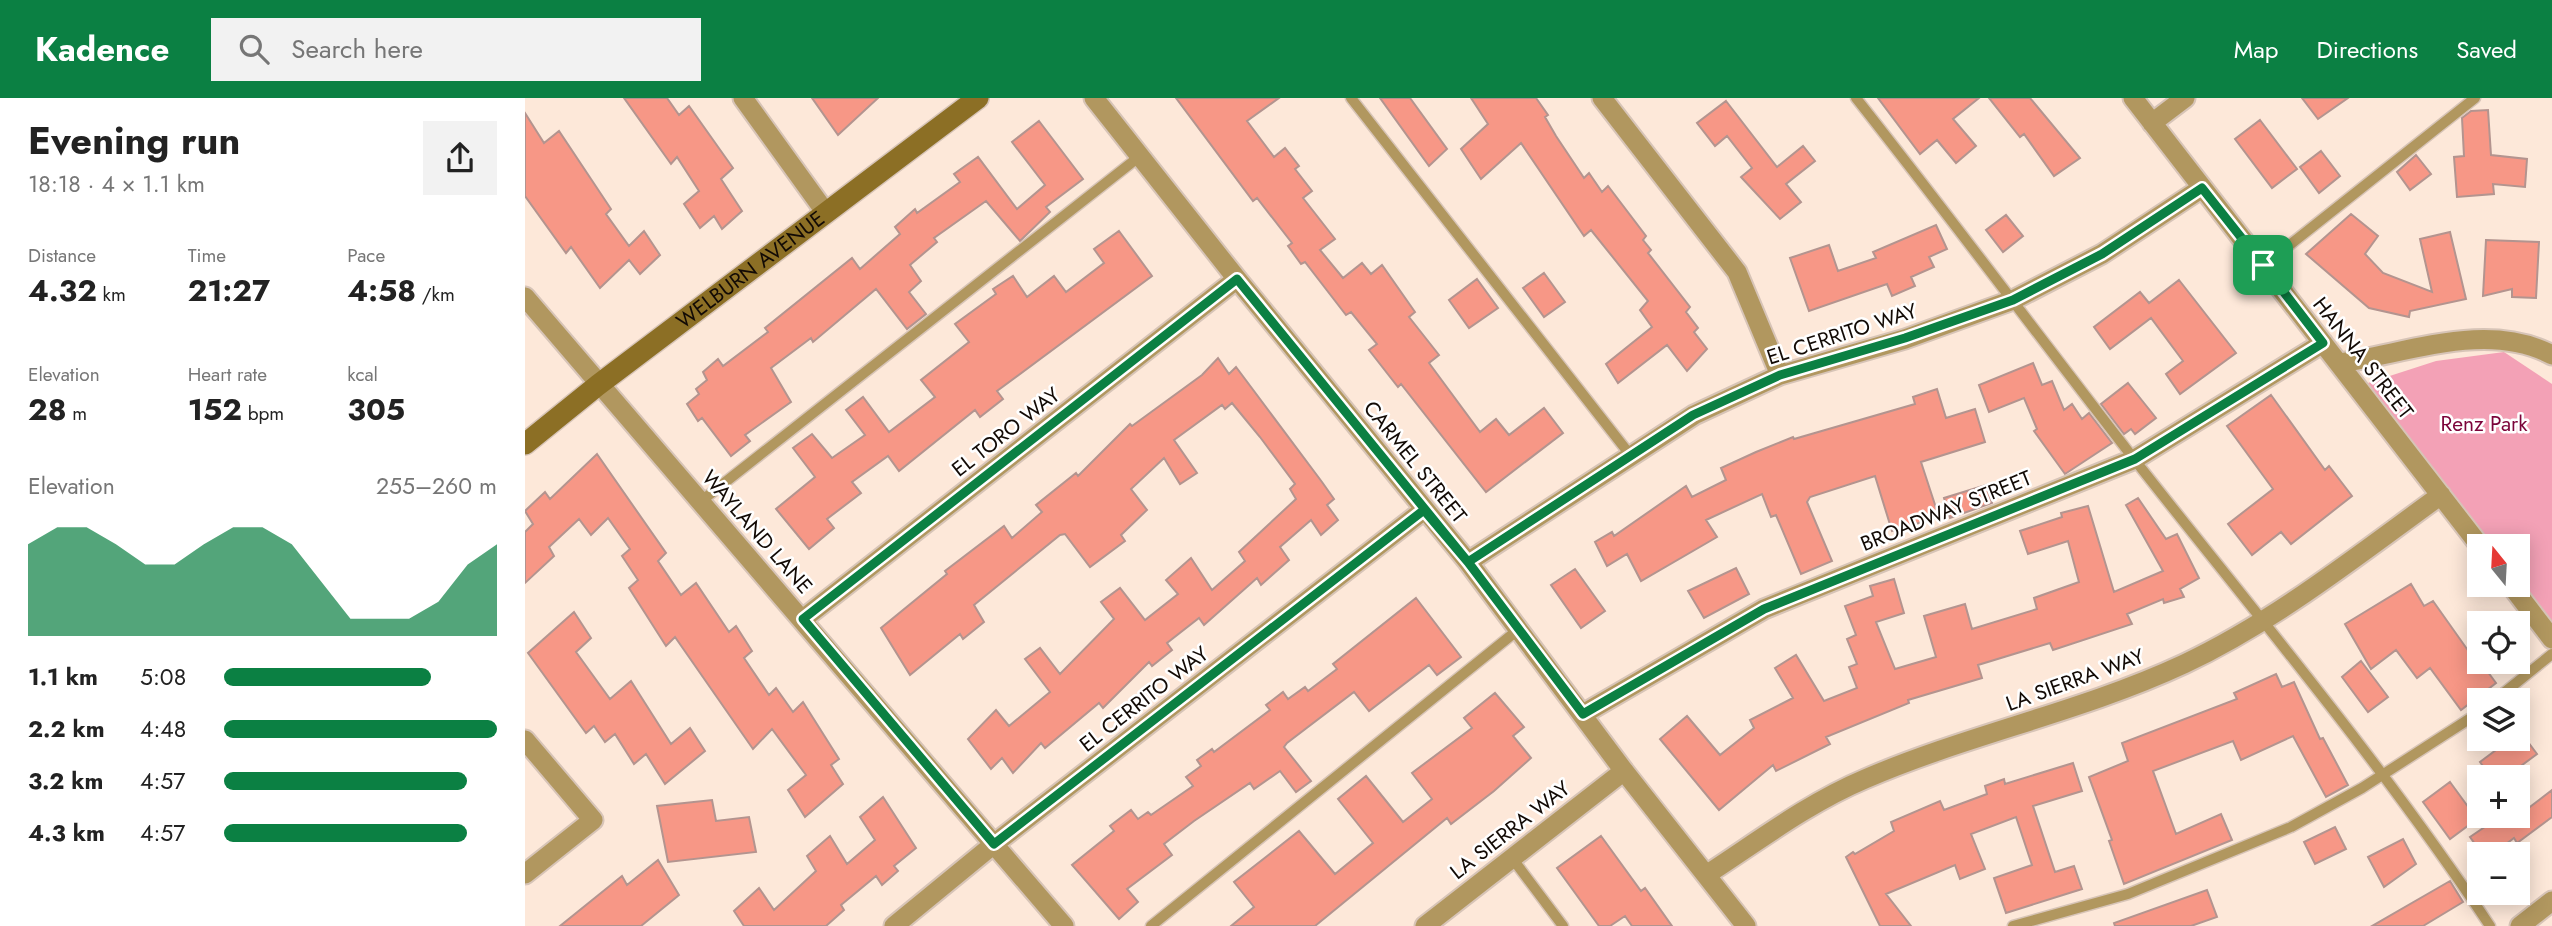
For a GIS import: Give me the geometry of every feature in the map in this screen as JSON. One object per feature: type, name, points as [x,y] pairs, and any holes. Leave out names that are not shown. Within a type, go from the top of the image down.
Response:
[{"type":"main road","name":"WELBURN AVENUE","points":[[525,444],[598,384],[978,98]]},
{"type":"street","points":[[743,98],[826,213]]},
{"type":"street","name":"CARMEL STREET","points":[[1094,98],[1237,279],[1468,562],[1624,771],[1746,926]]},
{"type":"street","points":[[1602,98],[1737,272],[1780,375]]},
{"type":"street","name":"HANNA STREET","points":[[2133,98],[2471,534]]},
{"type":"street","points":[[2153,123],[2185,98]]},
{"type":"street","name":"EL CERRITO WAY","points":[[1468,562],[1693,415],[1780,375],[1905,338],[2013,300],[2102,254],[2202,188]]},
{"type":"street","name":"EL TORO WAY","points":[[803,619],[1237,279]]},
{"type":"street","name":"WAYLAND LANE","points":[[525,297],[1064,926]]},
{"type":"street","points":[[2339,363],[2434,345],[2504,339],[2552,355]]},
{"type":"street","name":"BROADWAY STREET","points":[[1583,714],[1764,609],[2135,459],[2323,343]]},
{"type":"street","name":"LA SIERRA WAY","points":[[1706,875],[1798,814],[1862,779],[1931,753],[2095,700],[2184,664],[2266,622],[2441,495]]},
{"type":"street","name":"EL CERRITO WAY","points":[[894,926],[994,844],[1424,510]]},
{"type":"street","points":[[2520,597],[2552,639]]},
{"type":"street","points":[[525,740],[593,820],[525,874]]},
{"type":"street","name":"LA SIERRA WAY","points":[[1425,926],[1624,771]]},
{"type":"street","points":[[2520,926],[2552,901]]},
{"type":"lane","points":[[1350,98],[1631,456]]},
{"type":"lane","points":[[1856,98],[2135,459],[2266,622],[2443,855],[2490,926]]},
{"type":"lane","points":[[2263,265],[2475,98]]},
{"type":"lane","points":[[700,502],[1140,156]]},
{"type":"lane","points":[[1151,926],[1519,629]]},
{"type":"lane","points":[[2510,688],[2552,654]]},
{"type":"lane","points":[[2013,926],[2128,894],[2291,827],[2383,775],[2467,720]]},
{"type":"lane","points":[[1512,858],[1563,926]]},
{"type":"green space","name":"Renz Park","points":[[2504,352],[2552,384],[2552,629],[2528,597],[2531,597],[2531,534],[2481,534],[2368,383],[2436,361]]},
{"type":"building","points":[[624,98],[667,98],[679,115],[689,106],[733,168],[721,179],[742,211],[722,229],[714,216],[700,228],[684,204],[699,191],[677,157],[671,164]]},
{"type":"building","points":[[812,98],[878,98],[838,135]]},
{"type":"building","points":[[1176,98],[1279,98],[1247,121],[1274,157],[1285,148],[1299,166],[1295,169],[1312,191],[1303,198],[1335,239],[1320,250],[1343,278],[1362,263],[1371,274],[1382,265],[1415,312],[1409,317],[1439,355],[1429,363],[1480,432],[1496,419],[1509,435],[1544,408],[1563,433],[1486,492],[1401,384],[1398,387],[1369,350],[1377,344],[1351,312],[1346,315],[1305,262],[1301,264],[1288,246],[1292,243],[1257,198],[1253,201]]},
{"type":"building","points":[[1380,98],[1410,98],[1447,149],[1429,166]]},
{"type":"building","points":[[1471,98],[1536,98],[1548,115],[1545,117],[1556,136],[1584,178],[1589,173],[1602,192],[1608,186],[1646,236],[1643,240],[1651,250],[1648,253],[1690,307],[1686,312],[1698,328],[1694,332],[1707,349],[1687,371],[1667,345],[1618,383],[1606,364],[1652,327],[1640,310],[1648,301],[1591,230],[1584,236],[1521,143],[1481,179],[1461,149],[1488,124]]},
{"type":"building","points":[[1878,98],[1979,98],[1953,119],[1976,146],[1956,163],[1937,140],[1920,154]]},
{"type":"building","points":[[1989,98],[2030,98],[2080,158],[2054,176],[2024,134],[2020,137]]},
{"type":"building","points":[[2302,98],[2348,98],[2318,119]]},
{"type":"building","points":[[1726,101],[1777,167],[1803,146],[1815,161],[1786,184],[1801,202],[1780,219],[1741,177],[1752,168],[1727,136],[1715,146],[1697,123]]},
{"type":"building","points":[[2488,110],[2491,155],[2527,159],[2525,187],[2493,184],[2494,194],[2457,197],[2454,157],[2464,156],[2462,118],[2471,111]]},
{"type":"building","points":[[525,113],[544,143],[559,131],[611,209],[606,214],[629,246],[644,231],[660,255],[640,274],[629,260],[600,288],[571,247],[566,253],[525,196]]},
{"type":"building","points":[[2260,120],[2297,169],[2272,188],[2235,139]]},
{"type":"building","points":[[1039,121],[1083,179],[1046,207],[1050,212],[1020,241],[986,201],[934,238],[937,242],[910,265],[921,281],[909,292],[926,314],[907,329],[876,289],[813,342],[811,338],[771,368],[791,402],[745,435],[750,441],[731,456],[702,418],[698,421],[687,404],[699,394],[696,389],[707,380],[703,372],[718,359],[723,366],[768,332],[765,328],[852,258],[860,269],[900,234],[895,227],[915,209],[917,213],[960,182],[954,174],[978,157],[1017,209],[1045,185],[1012,142]]},
{"type":"building","points":[[2321,151],[2340,176],[2319,193],[2300,167]]},
{"type":"building","points":[[2416,155],[2431,174],[2410,190],[2397,172]]},
{"type":"building","points":[[2351,214],[2378,236],[2365,254],[2383,273],[2432,292],[2420,239],[2450,232],[2466,299],[2410,311],[2409,317],[2369,308],[2306,254]]},
{"type":"building","points":[[2006,215],[2023,236],[2003,252],[1986,230]]},
{"type":"building","points":[[1936,225],[1947,249],[1929,257],[1934,267],[1911,277],[1915,286],[1892,296],[1887,284],[1809,311],[1790,258],[1829,245],[1838,271],[1876,258],[1873,252]]},
{"type":"building","points":[[1119,231],[1152,276],[997,391],[1003,399],[980,417],[975,410],[899,471],[888,456],[852,482],[861,493],[827,519],[834,528],[809,549],[776,509],[815,477],[793,448],[812,434],[832,458],[865,435],[846,410],[863,397],[889,432],[935,397],[921,380],[969,342],[955,324],[996,294],[993,289],[1013,276],[1027,297],[1054,276],[1066,292],[1104,263],[1094,249]]},
{"type":"building","points":[[2486,240],[2539,242],[2536,298],[2512,297],[2512,289],[2483,296]]},
{"type":"building","points":[[1544,273],[1565,302],[1544,317],[1523,288]]},
{"type":"building","points":[[1477,279],[1498,308],[1469,328],[1449,300]]},
{"type":"building","points":[[2179,280],[2236,353],[2180,394],[2166,374],[2183,361],[2151,318],[2110,349],[2094,327],[2140,292],[2149,303]]},
{"type":"building","points":[[1218,358],[1229,374],[1236,367],[1322,482],[1334,499],[1327,505],[1338,520],[1321,535],[1311,520],[1280,547],[1289,560],[1261,585],[1257,578],[1204,625],[1199,618],[1167,643],[1172,650],[1152,666],[1149,662],[1103,708],[1099,703],[1045,748],[1041,743],[1013,773],[1002,758],[991,769],[968,739],[996,710],[1009,726],[1050,692],[1025,659],[1040,648],[1060,674],[1114,619],[1101,602],[1120,588],[1145,620],[1178,594],[1166,580],[1191,558],[1212,590],[1245,561],[1239,552],[1296,499],[1290,489],[1295,484],[1260,437],[1232,403],[1225,409],[1222,405],[1174,440],[1197,473],[1180,484],[1164,458],[1131,489],[1147,510],[1121,535],[1125,541],[1090,567],[1065,534],[1060,535],[974,605],[984,622],[963,639],[960,634],[910,675],[881,628],[947,574],[945,571],[1004,526],[1012,538],[1042,512],[1036,505],[1076,473],[1078,476],[1130,424],[1132,426],[1202,375]]},
{"type":"building","points":[[2033,363],[2042,385],[2052,381],[2064,410],[2072,404],[2082,419],[2089,413],[2112,443],[2065,474],[2034,431],[2037,429],[2024,398],[1989,412],[1979,385]]},
{"type":"building","points":[[2128,383],[2156,418],[2135,434],[2131,429],[2124,434],[2101,404]]},
{"type":"building","points":[[1937,389],[1946,418],[1975,409],[1985,442],[1921,462],[1939,517],[1892,531],[1875,476],[1810,497],[1807,502],[1832,561],[1801,574],[1776,515],[1771,517],[1762,494],[1706,520],[1717,537],[1641,581],[1627,554],[1607,566],[1595,542],[1612,532],[1614,536],[1686,486],[1692,497],[1726,480],[1721,468],[1756,452],[1793,437],[1794,439],[1915,404],[1913,397]]},
{"type":"building","points":[[2271,395],[2325,470],[2329,466],[2352,496],[2291,544],[2281,532],[2252,555],[2228,524],[2273,489],[2227,426]]},
{"type":"building","points":[[597,454],[666,553],[658,561],[681,595],[696,583],[729,632],[736,626],[752,651],[744,658],[769,695],[776,688],[793,712],[803,702],[839,759],[831,765],[843,784],[805,817],[788,790],[806,775],[772,729],[753,749],[675,637],[666,646],[629,588],[638,580],[622,556],[630,549],[608,518],[591,535],[579,519],[549,547],[554,556],[525,583],[525,532],[533,524],[525,511],[545,492],[550,499]]},
{"type":"building","points":[[1986,485],[1992,503],[1950,518],[1944,498]]},
{"type":"building","points":[[2138,498],[2166,539],[2177,534],[2199,578],[2180,589],[2184,597],[2164,603],[2163,599],[2127,614],[2132,624],[2053,650],[2050,643],[1978,665],[1982,678],[1908,700],[1909,703],[1826,737],[1830,744],[1776,771],[1773,765],[1719,810],[1660,739],[1687,716],[1720,755],[1754,728],[1750,720],[1793,698],[1775,668],[1796,655],[1824,701],[1857,688],[1849,667],[1857,664],[1847,639],[1856,635],[1845,606],[1873,596],[1870,586],[1894,579],[1904,613],[1876,622],[1895,669],[1936,657],[1924,616],[1965,604],[1972,629],[2037,609],[2034,598],[2079,582],[2068,541],[2028,554],[2020,531],[2062,517],[2061,513],[2088,506],[2114,592],[2163,571],[2126,505]]},
{"type":"building","points":[[1736,568],[1749,594],[1704,618],[1688,591]]},
{"type":"building","points":[[1575,569],[1605,611],[1581,628],[1551,585]]},
{"type":"building","points":[[2411,584],[2424,606],[2433,601],[2467,649],[2467,674],[2489,674],[2496,683],[2490,688],[2467,688],[2467,705],[2461,710],[2430,668],[2417,678],[2396,650],[2371,669],[2345,624]]},
{"type":"building","points":[[1416,598],[1461,657],[1437,675],[1429,665],[1369,711],[1354,692],[1287,743],[1284,747],[1311,781],[1296,792],[1280,771],[1254,789],[1250,783],[1194,821],[1164,844],[1172,855],[1127,889],[1138,902],[1119,919],[1072,865],[1114,831],[1110,826],[1131,810],[1138,819],[1148,812],[1151,815],[1193,786],[1186,777],[1201,766],[1197,760],[1212,749],[1214,752],[1270,710],[1266,705],[1283,692],[1288,699],[1305,687],[1308,691],[1337,669],[1333,664]]},
{"type":"building","points":[[574,612],[591,638],[576,652],[610,699],[631,681],[671,744],[690,728],[705,751],[665,784],[646,754],[634,764],[615,734],[605,742],[594,726],[586,733],[528,653]]},
{"type":"building","points":[[2361,661],[2388,697],[2368,712],[2342,677]]},
{"type":"building","points":[[2276,674],[2282,687],[2294,682],[2320,739],[2323,738],[2348,785],[2326,797],[2293,736],[2241,760],[2233,741],[2153,771],[2176,834],[2221,814],[2232,840],[2124,884],[2109,841],[2112,840],[2089,777],[2128,761],[2122,743],[2237,699],[2234,693]]},
{"type":"building","points":[[1495,693],[1524,727],[1513,736],[1531,758],[1494,791],[1451,824],[1447,818],[1315,926],[1231,926],[1254,907],[1234,882],[1299,831],[1335,874],[1373,843],[1338,799],[1366,776],[1403,822],[1432,799],[1412,773],[1472,728],[1464,718]]},
{"type":"building","points":[[2530,745],[2537,754],[2522,765],[2482,765],[2480,762],[2495,751],[2530,751]]},
{"type":"building","points":[[2073,763],[2082,791],[2033,806],[2055,872],[2074,866],[2082,889],[2006,913],[1994,878],[2032,865],[2016,817],[1971,834],[1985,869],[1960,879],[1955,865],[1886,894],[1911,926],[1880,926],[1846,857],[1894,831],[1891,822],[1940,801],[1944,810],[1987,794],[1985,786],[2004,779],[2005,784]]},
{"type":"building","points":[[2450,782],[2467,805],[2467,826],[2450,839],[2423,802]]},
{"type":"building","points":[[2552,790],[2552,817],[2518,842],[2514,838],[2509,842],[2474,842],[2470,837],[2483,828],[2530,828],[2530,807]]},
{"type":"building","points":[[883,797],[916,848],[894,866],[898,871],[882,885],[876,876],[841,905],[844,910],[826,926],[744,926],[734,911],[759,888],[774,910],[816,871],[807,856],[830,836],[847,864],[875,840],[860,817]]},
{"type":"building","points":[[712,800],[716,821],[749,817],[756,852],[668,862],[657,806]]},
{"type":"building","points":[[2335,827],[2346,849],[2315,864],[2304,842]]},
{"type":"building","points":[[1601,836],[1641,891],[1645,888],[1672,926],[1632,926],[1625,916],[1610,926],[1599,926],[1557,868]]},
{"type":"building","points":[[2403,839],[2416,864],[2384,887],[2368,857]]},
{"type":"building","points":[[658,860],[679,895],[641,926],[560,926],[622,876],[627,885]]},
{"type":"building","points":[[2450,881],[2463,902],[2423,926],[2372,926]]},
{"type":"building","points":[[2207,890],[2217,917],[2191,926],[2115,926],[2114,923]]},
{"type":"route","points":[[2263,265],[2202,188],[2102,254],[2013,300],[1905,338],[1780,375],[1693,415],[1468,562],[1424,510],[994,844],[803,619],[1237,279],[1468,562],[1583,714],[1764,609],[2135,459],[2323,343],[2263,265]]}]
